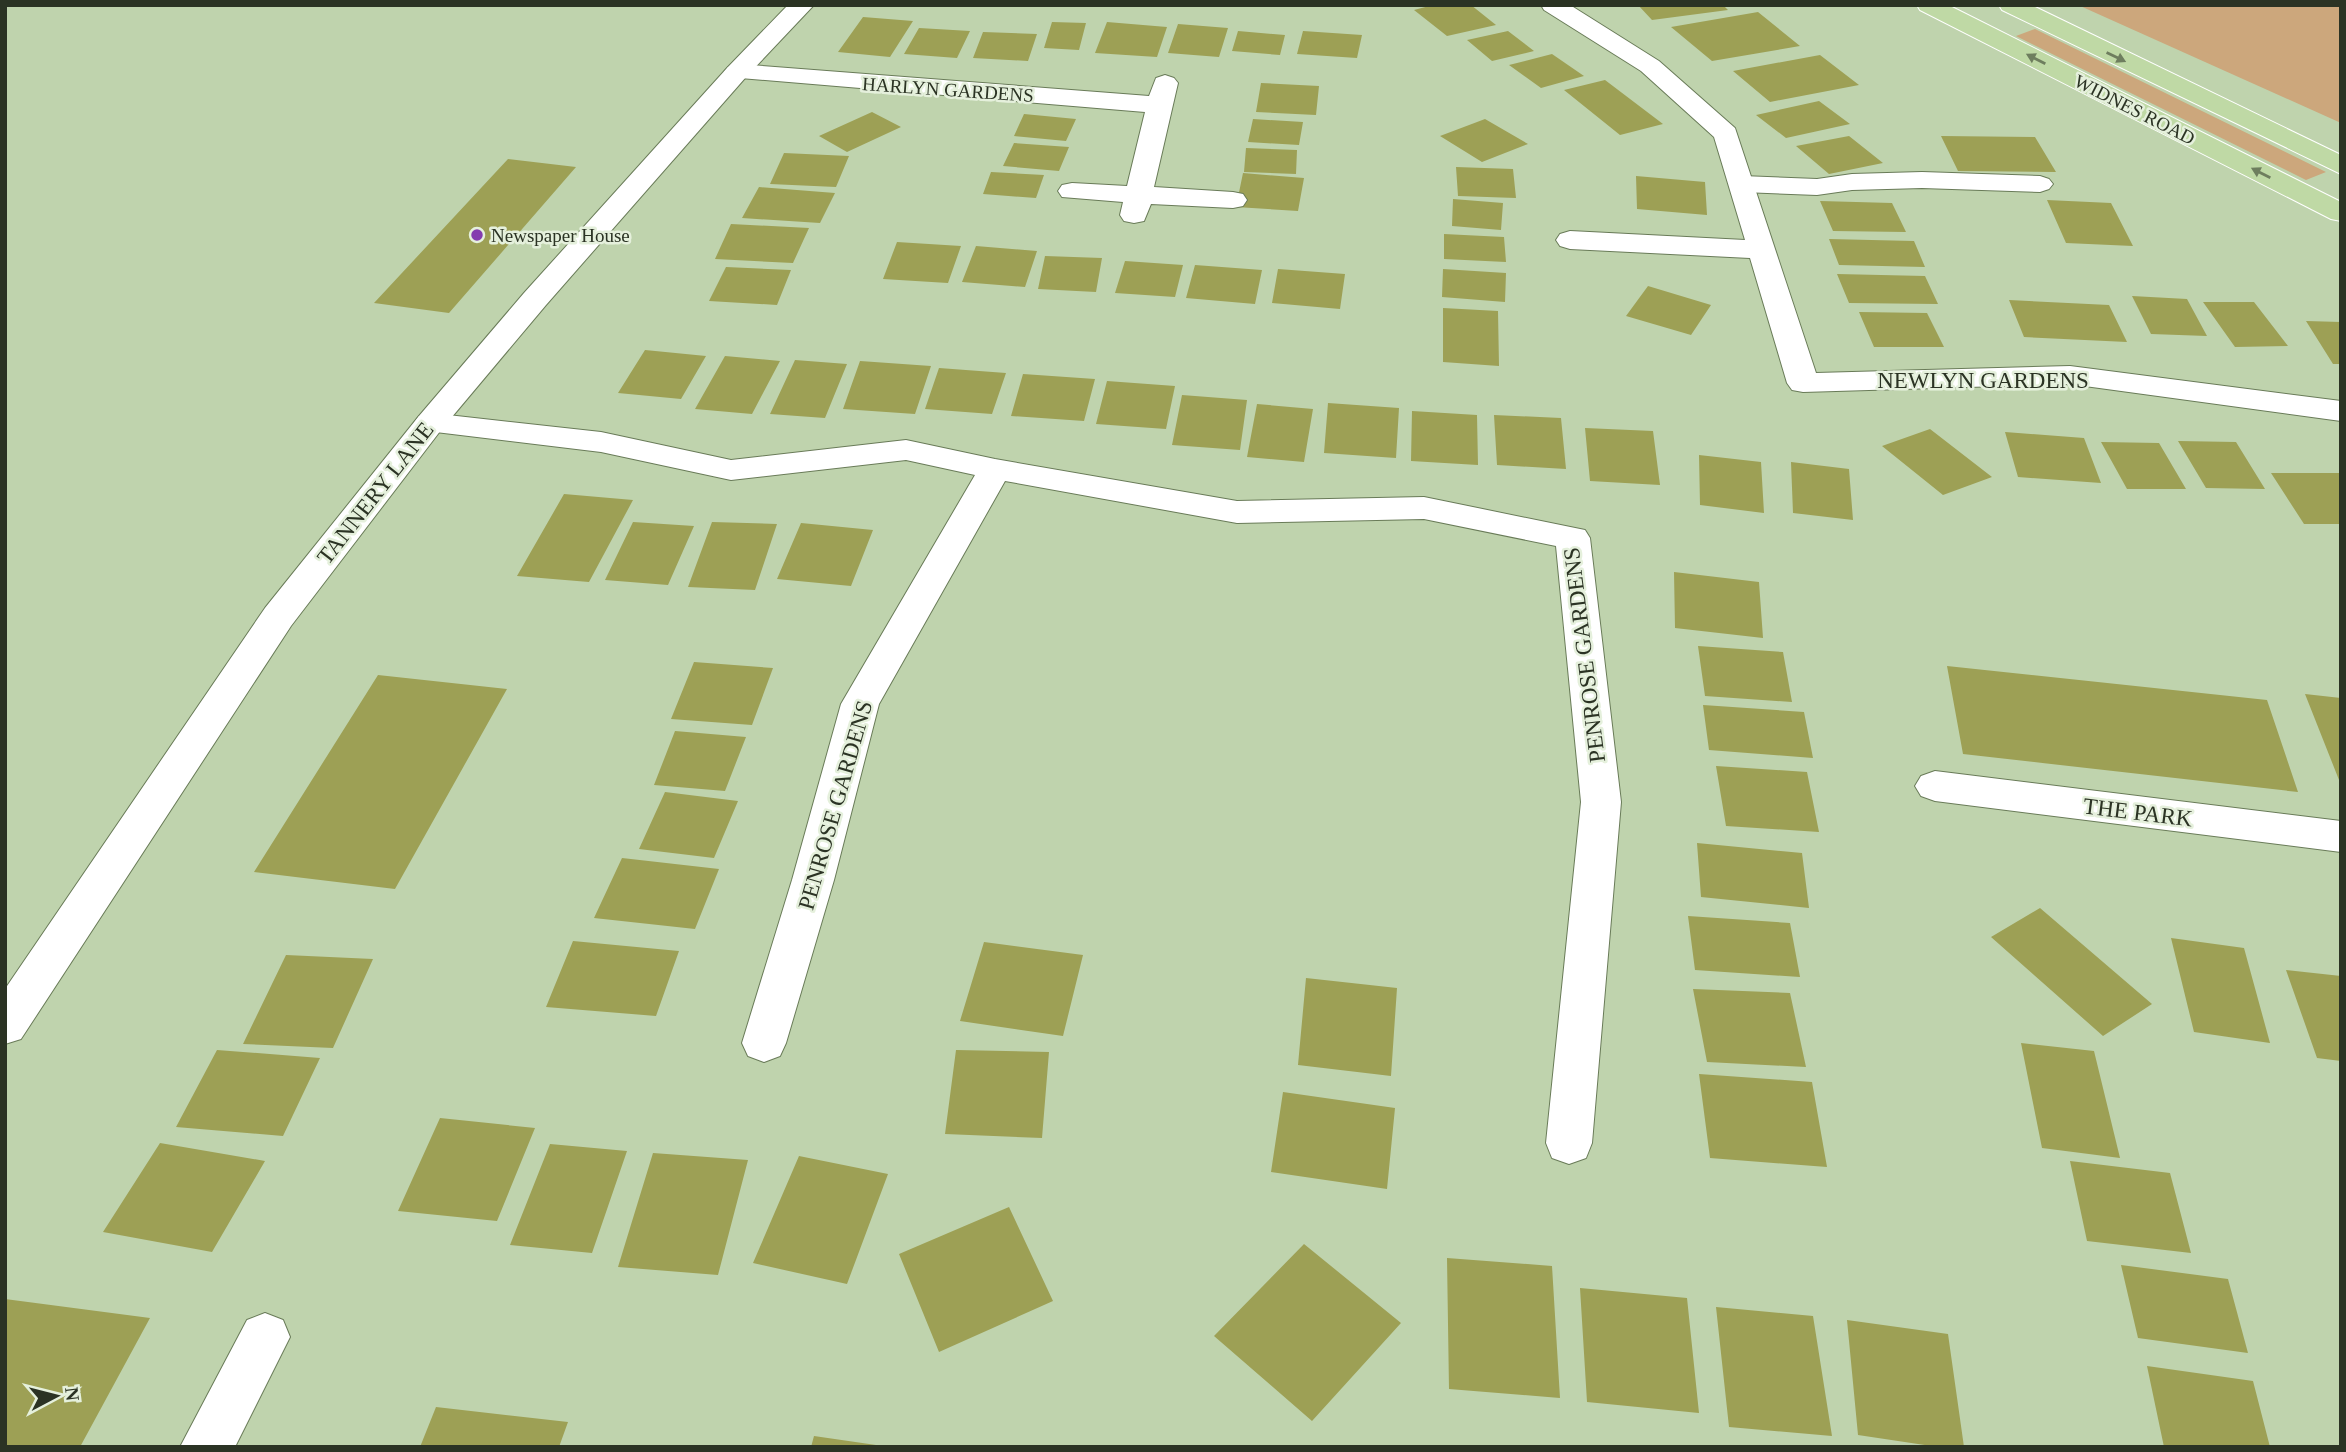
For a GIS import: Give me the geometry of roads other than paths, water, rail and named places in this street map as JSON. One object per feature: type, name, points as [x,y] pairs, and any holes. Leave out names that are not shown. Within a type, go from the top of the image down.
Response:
[{"type":"main road","name":"WIDNES ROAD","points":[[1929,5],[2341,213]]},
{"type":"main road","name":"WIDNES ROAD","points":[[2011,5],[2341,166]]},
{"type":"street","name":"TANNERY LANE","points":[[5,1026],[278,617],[430,423],[535,299],[737,72],[802,5]]},
{"type":"street","name":"NEWLYN GARDENS","points":[[1553,5],[1650,66],[1726,134],[1803,383],[2070,375],[2341,411]]},
{"type":"street","name":"HARLYN GARDENS","points":[[737,72],[1163,94],[1137,204]]},
{"type":"street","points":[[1072,191],[1137,204],[1233,200]]},
{"type":"street","points":[[1570,240],[1763,250]]},
{"type":"street","name":"PENROSE GARDENS","points":[[430,423],[601,442],[731,470],[906,450],[995,470],[1237,512],[1424,508],[1573,538],[1601,802],[1569,1143]]},
{"type":"street","name":"PENROSE GARDENS","points":[[764,1044],[813,880],[860,704],[995,470]]},
{"type":"street","name":"THE PARK","points":[[1935,786],[2341,838]]},
{"type":"street","points":[[206,1447],[265,1337]]},
{"type":"lane","points":[[1742,184],[1816,187],[1852,182],[1922,180],[2040,184]]},
{"type":"place","name":"Newspaper House","points":[[477,235]]}]
